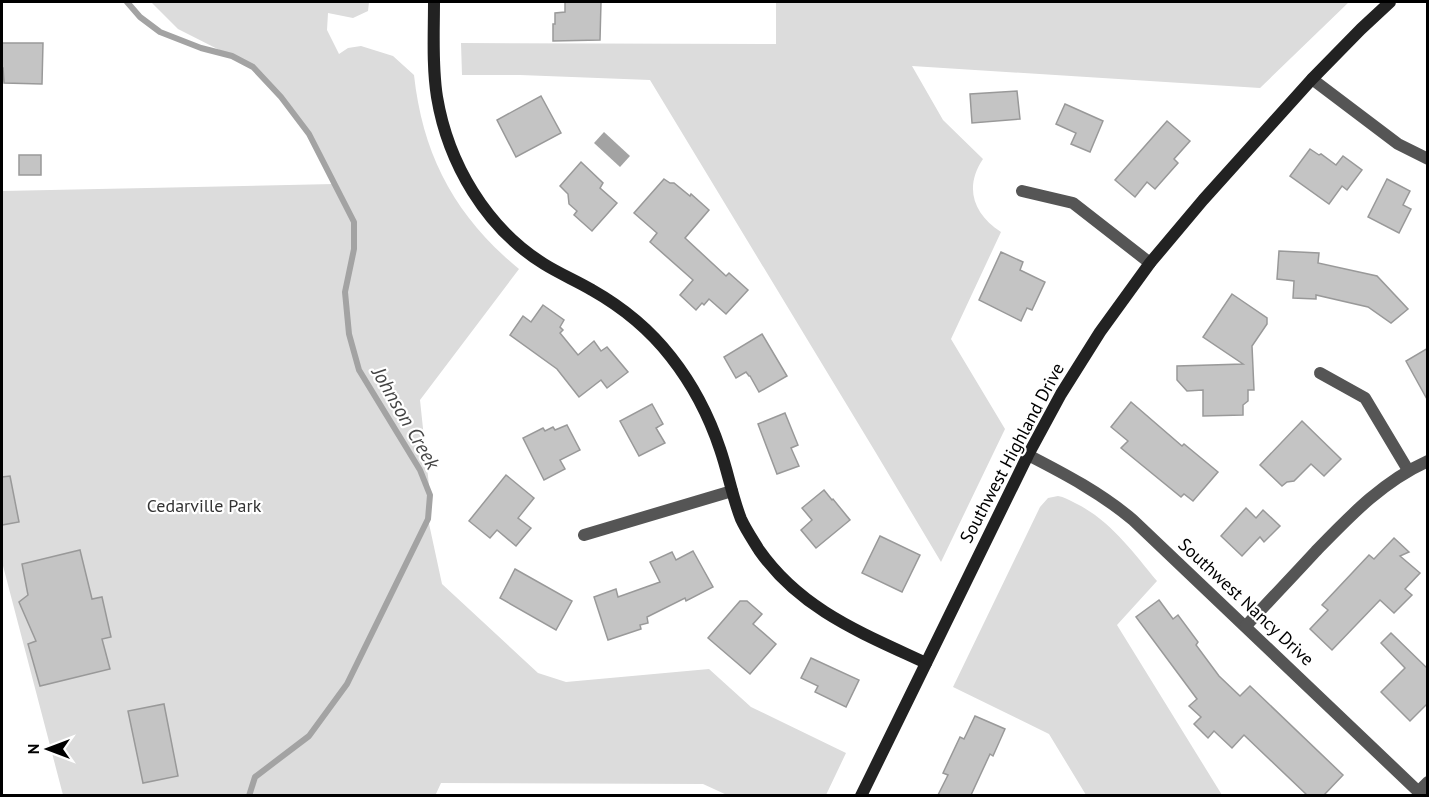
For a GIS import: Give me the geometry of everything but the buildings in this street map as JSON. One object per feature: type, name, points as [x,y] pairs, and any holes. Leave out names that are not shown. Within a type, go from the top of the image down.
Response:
[{"type":"main road","points":[[434,2],[434,60],[443,125],[453,153],[482,206],[517,243],[542,263],[612,301],[669,355],[699,400],[712,426],[742,519],[768,562],[790,586],[837,620],[926,663]]},
{"type":"main road","name":"Southwest Highland Drive","points":[[861,795],[1028,455],[1061,394],[1100,332],[1150,263],[1203,200],[1312,79],[1390,2]]},
{"type":"street","points":[[1312,79],[1398,144],[1428,159]]},
{"type":"street","points":[[1022,190],[1073,202],[1150,263]]},
{"type":"street","points":[[1320,373],[1365,398],[1408,470]]},
{"type":"street","name":"Southwest Nancy Drive","points":[[1028,455],[1097,492],[1114,505],[1423,790]]},
{"type":"street","points":[[1246,626],[1353,513],[1376,492],[1408,470],[1428,461]]},
{"type":"street","points":[[584,535],[732,491]]},
{"type":"green space","name":"Cedarville Park","points":[[151,2],[369,2],[368,11],[353,18],[328,13],[327,30],[339,54],[348,48],[361,46],[393,56],[414,75],[425,133],[446,183],[477,228],[519,269],[420,400],[430,495],[428,519],[442,584],[538,673],[566,682],[709,669],[751,707],[846,753],[826,795],[727,795],[703,784],[441,783],[435,796],[63,795],[2,562],[2,191],[334,184],[309,134],[281,97],[253,67],[178,29]]},
{"type":"green space","points":[[776,2],[1349,2],[1260,88],[912,66],[943,120],[983,159],[974,180],[974,199],[984,217],[1001,232],[951,339],[1005,429],[941,562],[650,80],[462,75],[461,43],[776,44]]},
{"type":"green space","points":[[1058,496],[1088,510],[1110,527],[1157,581],[1117,625],[1222,795],[1086,795],[1049,734],[953,687],[1040,507],[1048,498]]},
{"type":"shaded area","points":[[604,132],[630,156],[620,167],[594,143]]},
{"type":"waterway","name":"Johnson Creek","points":[[127,2],[140,17],[160,32],[201,48],[232,56],[253,67],[281,97],[309,134],[354,222],[354,249],[345,292],[349,334],[359,370],[420,470],[430,495],[428,519],[347,684],[309,736],[255,777],[249,796]]}]
